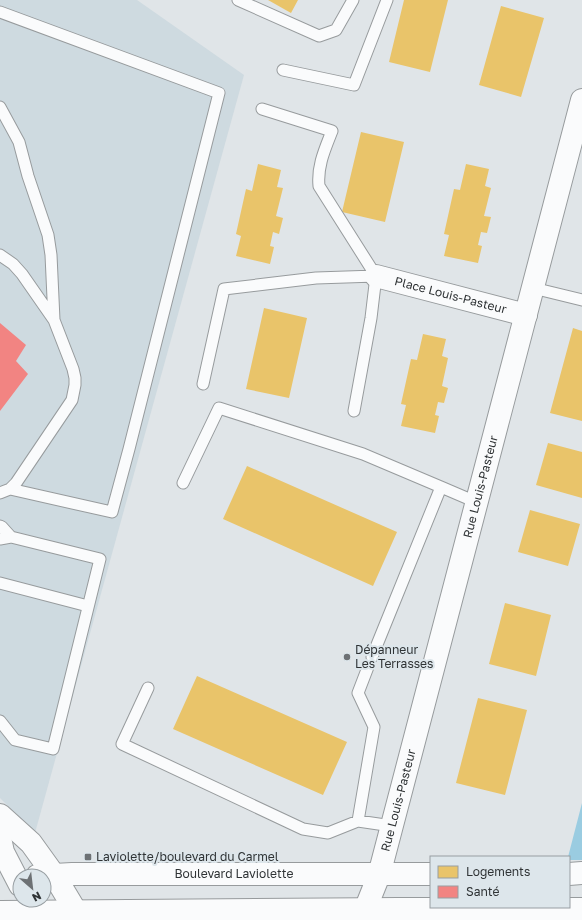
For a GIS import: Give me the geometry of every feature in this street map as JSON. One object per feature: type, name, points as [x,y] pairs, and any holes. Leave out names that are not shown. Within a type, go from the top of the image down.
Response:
[{"type":"street","name":"Rue Louis-Pasteur","points":[[364,915],[379,875],[582,100]]},
{"type":"street","name":"Place Louis-Pasteur","points":[[376,276],[526,315]]},
{"type":"street","points":[[0,815],[31,843],[27,868]]},
{"type":"street","points":[[0,838],[3,852],[17,868]]},
{"type":"street","name":"Boulevard Laviolette","points":[[52,878],[430,874]]},
{"type":"street","points":[[570,874],[582,874]]},
{"type":"street","points":[[52,897],[79,916]]},
{"type":"street","points":[[0,912],[32,911],[79,916],[364,915],[535,912],[582,909]]},
{"type":"lane","points":[[238,0],[319,36],[336,30],[353,0]]},
{"type":"lane","points":[[283,70],[354,85],[387,0]]},
{"type":"lane","points":[[0,12],[219,93],[130,449],[112,512],[10,489]]},
{"type":"lane","points":[[0,107],[19,142],[28,176],[48,235],[51,255],[54,320]]},
{"type":"lane","points":[[262,109],[332,130],[319,164],[319,186],[376,276],[371,318],[354,411]]},
{"type":"lane","points":[[0,255],[12,264],[28,283],[54,320],[74,369],[75,385],[72,400],[67,409],[16,483],[10,489],[0,493]]},
{"type":"lane","points":[[203,384],[224,288],[316,278],[376,276]]},
{"type":"lane","points":[[28,283],[52,290]]},
{"type":"lane","points":[[533,288],[582,300]]},
{"type":"lane","points":[[184,483],[219,408],[363,454],[476,502]]},
{"type":"lane","points":[[358,821],[374,727],[358,693],[441,487]]},
{"type":"lane","points":[[0,526],[2,527],[5,538],[100,559],[53,749],[15,740],[0,720]]},
{"type":"lane","points":[[0,583],[88,606]]},
{"type":"lane","points":[[148,688],[122,744],[303,829],[328,833],[358,821],[392,826]]},
{"type":"shaded area","points":[[0,0],[137,0],[244,75],[35,833],[0,798]]},
{"type":"shaded area","points":[[582,803],[582,860],[570,860],[570,856],[568,856]]},
{"type":"building: Logements","points":[[268,0],[298,0],[291,13]]},
{"type":"building: Logements","points":[[404,0],[448,0],[430,72],[389,62]]},
{"type":"building: Logements","points":[[501,6],[544,18],[521,97],[479,85]]},
{"type":"building: Logements","points":[[361,132],[404,142],[385,222],[342,212]]},
{"type":"building: Logements","points":[[258,164],[281,170],[277,187],[283,188],[276,216],[283,218],[279,234],[273,232],[270,246],[274,247],[270,264],[236,256],[241,236],[236,234],[246,189],[252,191]]},
{"type":"building: Logements","points":[[466,164],[489,169],[485,186],[491,188],[484,216],[491,217],[487,233],[481,232],[478,245],[482,246],[478,263],[444,256],[449,235],[444,234],[454,189],[460,190]]},
{"type":"building: Logements","points":[[264,308],[307,318],[289,398],[246,389]]},
{"type":"building: Logements","points":[[573,328],[582,331],[582,421],[550,413]]},
{"type":"building: Logements","points":[[423,334],[446,339],[442,356],[448,358],[442,386],[448,388],[444,403],[438,402],[435,415],[439,416],[435,433],[401,426],[406,405],[401,404],[411,359],[417,360]]},
{"type":"building: Logements","points":[[548,443],[582,452],[582,498],[536,485]]},
{"type":"building: Logements","points":[[247,466],[397,532],[373,586],[223,519]]},
{"type":"building: Logements","points":[[530,510],[580,524],[568,566],[518,552]]},
{"type":"building: Logements","points":[[505,603],[551,615],[536,676],[489,664]]},
{"type":"building: Logements","points":[[197,676],[347,742],[323,795],[173,729]]},
{"type":"building: Logements","points":[[478,698],[527,710],[505,795],[456,783]]},
{"type":"building: Santé","points":[[0,323],[26,345],[16,361],[28,374],[0,411]]},
{"type":"place","name":"Dépanneur Les Terrasses","points":[[347,657]]},
{"type":"place","name":"Laviolette/boulevard du Carmel","points":[[88,857]]}]
